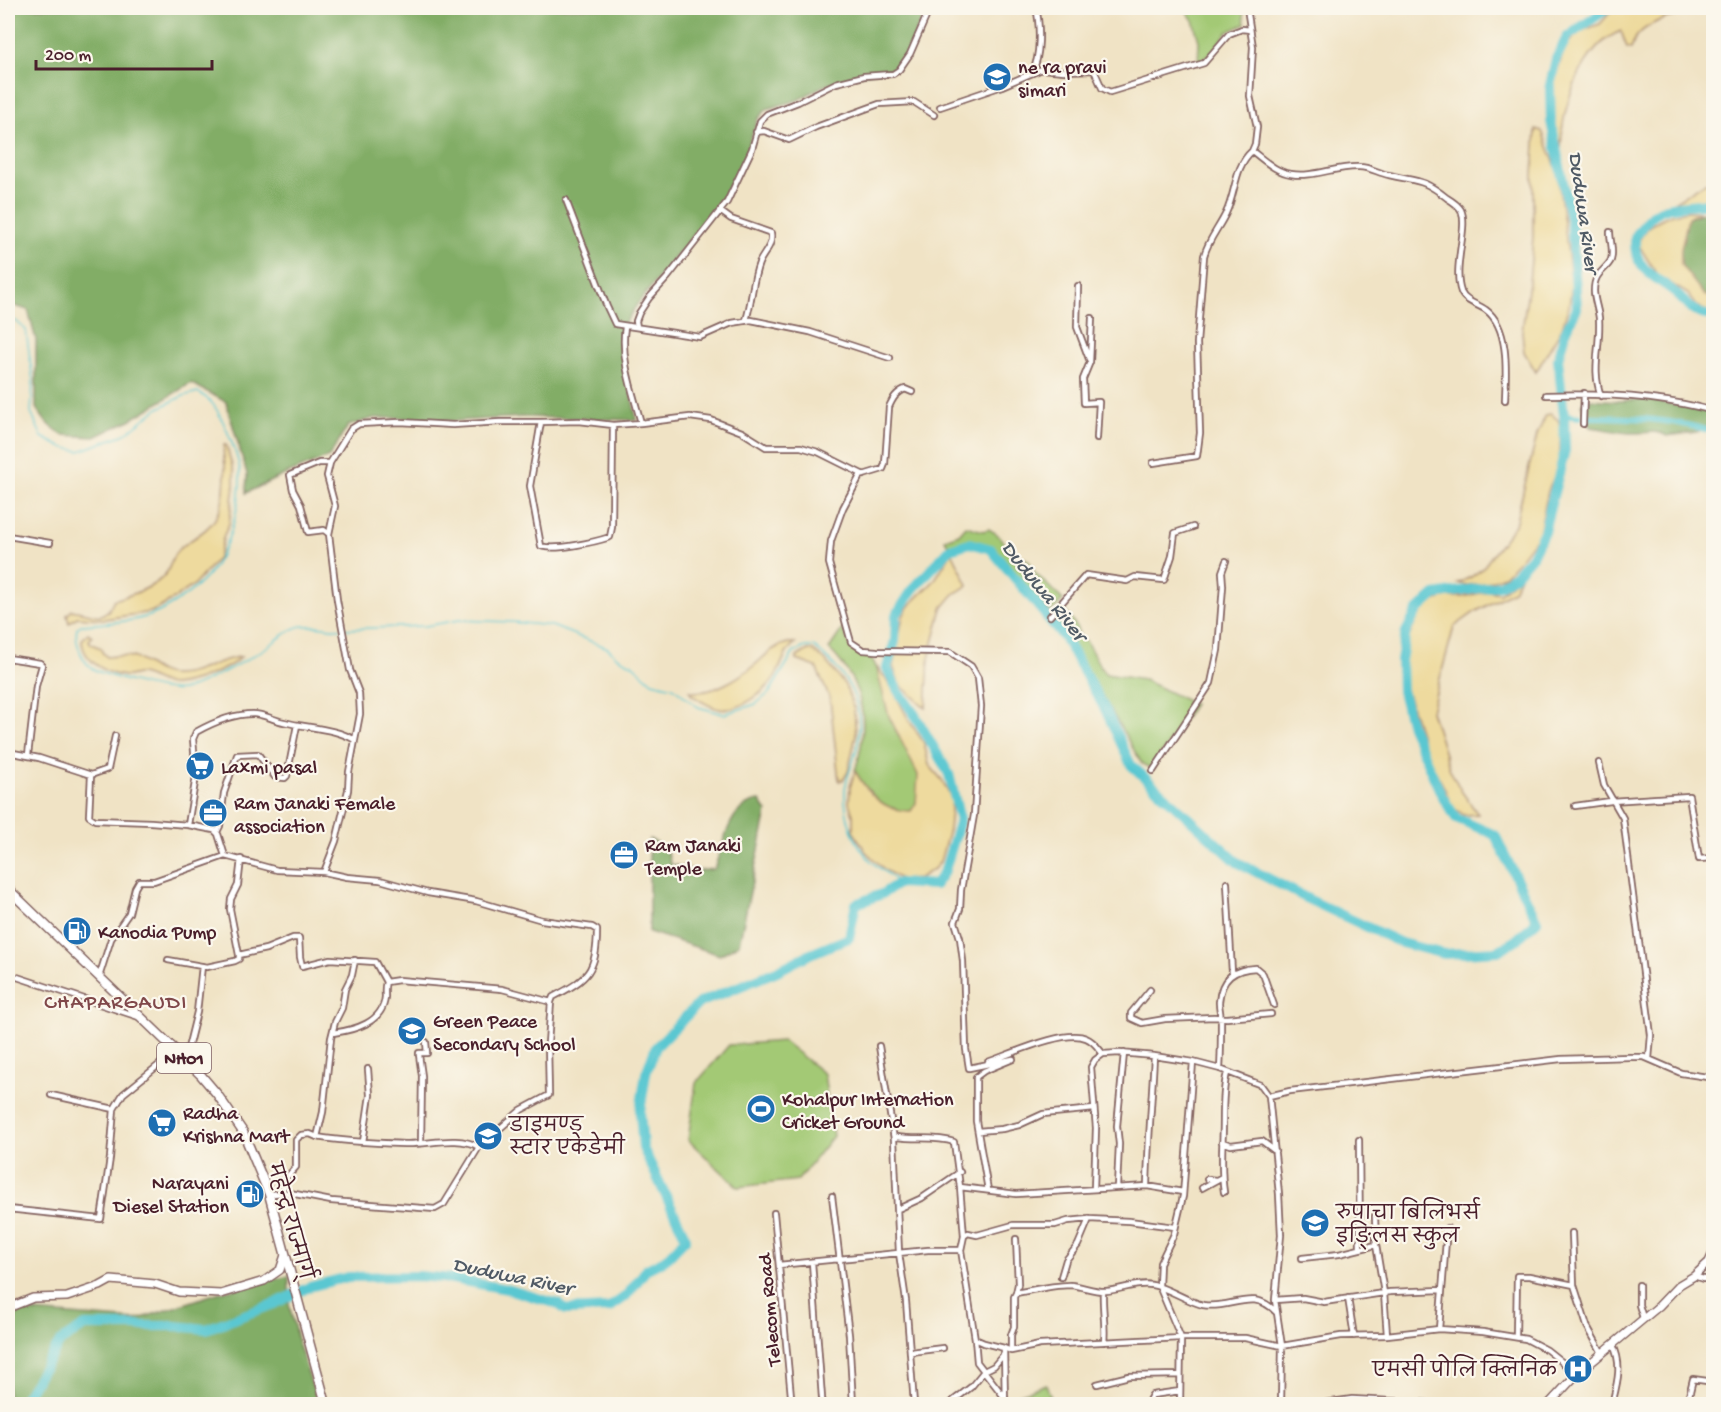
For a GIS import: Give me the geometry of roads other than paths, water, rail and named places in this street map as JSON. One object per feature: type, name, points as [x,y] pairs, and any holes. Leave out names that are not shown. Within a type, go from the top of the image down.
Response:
[{"type":"highway","name":"महेन्द्र राज्मार्ग्","points":[[8,889],[185,1060],[217,1094],[243,1132],[269,1194],[326,1404]]},
{"type":"street","points":[[637,327],[636,321],[639,313],[649,298],[720,211],[752,149],[760,121],[767,114],[836,83],[864,76],[893,74],[899,70],[910,54],[930,8]]},
{"type":"street","points":[[1032,72],[1037,65],[1038,54],[1036,8]]},
{"type":"street","points":[[1153,463],[1197,456],[1200,425],[1197,343],[1204,256],[1207,246],[1228,210],[1242,164],[1255,144],[1257,127],[1250,96],[1253,47],[1247,8]]},
{"type":"street","points":[[940,107],[1002,86],[1042,69],[1094,70],[1102,88],[1110,92],[1204,63],[1229,34],[1242,29],[1250,30]]},
{"type":"street","points":[[756,132],[764,131],[789,140],[816,127],[879,104],[914,102],[934,115]]},
{"type":"street","points":[[1252,151],[1278,171],[1291,174],[1358,167],[1373,168],[1387,175],[1418,180],[1439,191],[1458,207],[1463,220],[1458,264],[1460,285],[1466,298],[1489,312],[1498,324],[1505,350],[1505,400]]},
{"type":"street","points":[[566,200],[615,324],[700,337],[732,323],[746,320],[810,332],[890,358]]},
{"type":"street","points":[[720,211],[731,219],[771,233],[769,248],[756,270],[746,320]]},
{"type":"street","points":[[1601,396],[1595,380],[1600,337],[1594,291],[1599,271],[1610,263],[1612,255],[1610,232]]},
{"type":"street","points":[[1077,286],[1077,327],[1090,362]]},
{"type":"street","points":[[1092,318],[1090,362],[1083,379],[1084,403],[1099,402],[1097,438]]},
{"type":"street","points":[[625,327],[622,341],[641,423]]},
{"type":"street","points":[[912,392],[905,389],[897,392],[892,399],[889,407],[885,464],[883,468],[860,476],[843,508],[831,542],[829,563],[851,642],[863,650],[950,652],[971,666],[978,678],[981,706],[974,815],[961,890],[960,909],[955,922],[963,961],[966,1049],[969,1068]]},
{"type":"street","points":[[1583,424],[1584,393]]},
{"type":"street","points":[[1546,395],[1584,393],[1601,396],[1660,398],[1713,411]]},
{"type":"street","points":[[324,872],[336,841],[344,809],[360,714],[359,693],[350,670],[351,664],[337,600],[329,534],[335,506],[327,476],[330,463],[351,429],[359,424],[399,422],[453,425],[579,421],[613,425],[690,417],[711,420],[742,432],[766,447],[801,447],[818,452],[864,475]]},
{"type":"street","points":[[542,423],[531,474],[531,497],[541,546],[552,548],[590,543],[610,537],[613,425]]},
{"type":"street","points":[[329,534],[324,530],[308,532],[301,505],[292,490],[290,475],[320,463],[330,463]]},
{"type":"street","points":[[1050,616],[1086,576],[1128,581],[1135,577],[1164,580],[1172,556],[1175,533],[1192,527]]},
{"type":"street","points":[[8,536],[50,543]]},
{"type":"street","points":[[1153,771],[1211,683],[1218,650],[1222,572],[1226,561]]},
{"type":"street","points":[[8,658],[42,665],[36,686],[28,755]]},
{"type":"street","points":[[188,825],[195,776],[193,739],[196,732],[218,721],[250,714],[345,734],[355,740]]},
{"type":"street","points":[[225,856],[217,832],[220,826],[224,793],[237,755],[258,754],[275,777],[285,778],[297,725]]},
{"type":"street","points":[[8,752],[28,755],[91,775],[108,770],[115,736]]},
{"type":"street","points":[[1599,763],[1604,785],[1623,818],[1650,1035],[1649,1059]]},
{"type":"street","points":[[91,775],[89,816],[92,819],[188,825],[217,832]]},
{"type":"street","points":[[1575,806],[1689,796],[1699,859],[1713,858]]},
{"type":"street","points":[[98,978],[111,939],[129,913],[139,881],[154,881],[225,856],[277,870],[324,872],[380,880],[428,893],[476,901],[542,920],[592,927],[597,930],[590,971],[582,980],[553,997],[551,1002],[548,1043],[549,1095],[521,1110],[479,1148],[444,1204],[435,1209],[349,1203],[282,1193],[269,1194]]},
{"type":"street","points":[[168,960],[207,967],[239,959],[230,909],[231,899],[238,885],[241,859]]},
{"type":"street","points":[[1220,1069],[1219,1003],[1221,992],[1232,973],[1227,883]]},
{"type":"street","points":[[239,955],[266,949],[293,938],[299,939],[302,966],[330,959],[375,962],[386,982],[385,998],[373,1020],[333,1033]]},
{"type":"street","points":[[317,1137],[323,1112],[330,1038],[342,1008],[345,989],[352,975],[355,960]]},
{"type":"street","points":[[185,1060],[197,1012],[202,966]]},
{"type":"street","points":[[1232,973],[1257,968],[1263,974],[1274,1005]]},
{"type":"street","points":[[8,974],[140,1018]]},
{"type":"street","points":[[386,982],[399,980],[502,989],[551,1002]]},
{"type":"street","points":[[1150,990],[1131,1013],[1131,1018],[1136,1021],[1142,1023],[1165,1019],[1271,1014]]},
{"type":"street","points":[[969,1068],[1065,1035],[1086,1038],[1093,1042],[1103,1054]]},
{"type":"street","points":[[421,1143],[422,1076],[419,1053],[427,1053],[426,1042]]},
{"type":"street","points":[[879,1046],[894,1139],[899,1253],[911,1352],[914,1404]]},
{"type":"street","points":[[8,1209],[101,1219],[114,1109],[123,1094],[176,1051]]},
{"type":"street","points":[[1117,1187],[1119,1144],[1117,1126],[1124,1053]]},
{"type":"street","points":[[1094,1189],[1096,1128],[1091,1066],[1103,1054],[1124,1053],[1193,1062],[1220,1069],[1261,1085],[1269,1096],[1281,1235],[1275,1300],[1282,1346],[1281,1404]]},
{"type":"street","points":[[1147,1186],[1154,1056]]},
{"type":"street","points":[[1269,1096],[1290,1091],[1561,1059],[1630,1056],[1649,1059],[1681,1073],[1713,1078]]},
{"type":"street","points":[[969,1068],[1012,1059],[976,1077],[975,1108],[988,1190]]},
{"type":"street","points":[[1180,1404],[1181,1338],[1159,1286],[1160,1263],[1174,1234],[1183,1192],[1193,1062]]},
{"type":"street","points":[[363,1142],[370,1095],[368,1070]]},
{"type":"street","points":[[1224,1192],[1222,1142],[1224,1082],[1227,1073]]},
{"type":"street","points":[[51,1095],[114,1109]]},
{"type":"street","points":[[978,1131],[1019,1125],[1044,1114],[1094,1109]]},
{"type":"street","points":[[282,1193],[286,1178],[296,1167],[296,1140],[301,1135],[310,1134],[317,1137],[363,1142],[469,1143],[479,1148]]},
{"type":"street","points":[[894,1139],[897,1137],[954,1142],[960,1172],[964,1236],[960,1250],[977,1362],[1005,1398]]},
{"type":"street","points":[[1359,1140],[1360,1249]]},
{"type":"street","points":[[1222,1142],[1231,1145],[1262,1142],[1275,1151]]},
{"type":"street","points":[[898,1209],[922,1198],[960,1172]]},
{"type":"street","points":[[1202,1188],[1222,1178]]},
{"type":"street","points":[[1207,1179],[1216,1180]]},
{"type":"street","points":[[960,1187],[1016,1194],[1147,1186],[1183,1192]]},
{"type":"street","points":[[832,1196],[849,1335],[853,1404]]},
{"type":"street","name":"Telecom Road","points":[[774,1213],[790,1404]]},
{"type":"street","points":[[1375,1215],[1376,1245],[1384,1293],[1387,1335]]},
{"type":"street","points":[[964,1236],[968,1233],[977,1235],[1013,1225],[1055,1225],[1068,1221],[1089,1220],[1130,1221],[1175,1227]]},
{"type":"street","points":[[1061,1277],[1066,1260],[1078,1245],[1089,1220]]},
{"type":"street","points":[[1439,1329],[1447,1228]]},
{"type":"street","points":[[1572,1233],[1574,1285],[1587,1326],[1602,1353]]},
{"type":"street","points":[[1011,1351],[1011,1335],[1014,1327],[1012,1303],[1018,1284],[1016,1239]]},
{"type":"street","points":[[1302,1258],[1339,1254],[1376,1245]]},
{"type":"street","points":[[779,1265],[928,1250],[960,1250]]},
{"type":"street","points":[[1549,1404],[1576,1376],[1659,1306],[1679,1285],[1694,1276],[1709,1262],[1713,1251]]},
{"type":"street","points":[[8,1305],[13,1306],[33,1298],[67,1296],[100,1286],[111,1280],[155,1284],[179,1292],[221,1294],[264,1281],[280,1270],[285,1255]]},
{"type":"street","points":[[812,1262],[822,1398]]},
{"type":"street","points":[[1516,1336],[1517,1276],[1529,1276],[1574,1285]]},
{"type":"street","points":[[1694,1276],[1713,1279]]},
{"type":"street","points":[[1016,1293],[1070,1285],[1103,1291],[1149,1284],[1203,1305],[1250,1299],[1268,1303],[1276,1312]]},
{"type":"street","points":[[1639,1285],[1639,1305],[1643,1318]]},
{"type":"street","points":[[1275,1300],[1303,1298],[1324,1302],[1384,1293],[1442,1290]]},
{"type":"street","points":[[1103,1291],[1102,1307],[1106,1328],[1104,1342]]},
{"type":"street","points":[[1348,1298],[1354,1336]]},
{"type":"street","points":[[975,1339],[1004,1351],[1040,1346],[1181,1338],[1245,1338],[1282,1346],[1341,1336],[1387,1335],[1439,1329],[1516,1336],[1547,1350],[1576,1376]]},
{"type":"street","points":[[1612,1404],[1619,1365],[1613,1345]]},
{"type":"street","points":[[911,1352],[943,1348]]},
{"type":"street","points":[[949,1404],[971,1387],[984,1371],[994,1366],[1004,1351]]},
{"type":"street","points":[[1004,1351],[1005,1404]]},
{"type":"street","points":[[1097,1384],[1129,1376],[1180,1375]]},
{"type":"street","points":[[1687,1404],[1693,1380],[1713,1382]]},
{"type":"street","points":[[1148,1404],[1152,1395],[1180,1391]]},
{"type":"street","points":[[1320,1404],[1352,1399],[1448,1404]]},
{"type":"street","points":[[632,1404],[666,1404]]},
{"type":"waterway","name":"Duduwa River","points":[[21,1404],[60,1342],[85,1326],[175,1326],[206,1329],[274,1304],[309,1287],[348,1277],[419,1276],[453,1279],[507,1289],[558,1304],[566,1310],[609,1308],[626,1296],[647,1269],[665,1260],[686,1238],[643,1148],[640,1112],[646,1073],[656,1047],[699,1003],[849,938],[856,904],[882,894],[899,883],[935,885],[945,870],[960,820],[949,774],[915,715],[898,691],[887,668],[895,641],[896,615],[913,589],[950,549],[969,543],[991,549],[1065,639],[1105,709],[1131,765],[1237,862],[1401,943],[1444,954],[1498,951],[1516,940],[1537,921],[1495,835],[1456,818],[1442,796],[1411,726],[1402,691],[1401,661],[1406,632],[1417,611],[1435,595],[1500,585],[1515,575],[1532,556],[1544,531],[1565,450],[1558,359],[1565,332],[1577,308],[1572,228],[1551,121],[1550,85],[1556,59],[1567,37],[1608,8]]},
{"type":"waterway","name":"Duduwa River","points":[[1714,202],[1665,208],[1653,215],[1635,237],[1637,256],[1647,271],[1695,311],[1714,315]]},
{"type":"waterway","points":[[8,320],[16,321],[26,330],[33,381],[31,413],[42,437],[61,447],[80,451],[125,434],[157,409],[183,396],[198,392],[209,400],[218,413],[239,464],[239,496],[234,520],[226,545],[214,567],[192,590],[157,613],[113,623],[81,625],[77,628],[76,634],[81,653],[92,668],[140,684],[182,690],[236,666],[298,627],[340,629]]},
{"type":"waterway","points":[[1564,415],[1580,417]]},
{"type":"waterway","points":[[1589,417],[1652,420],[1683,424],[1714,432]]},
{"type":"waterway","points":[[345,629],[425,626],[459,620],[552,626],[608,648],[617,657],[632,664],[652,682],[673,687],[698,707],[724,714],[756,704],[769,693],[794,652],[805,647],[814,647],[846,680],[857,705],[859,734],[845,791],[846,810],[854,837],[870,860],[899,883]]},
{"type":"place","name":"ne ra pravi simari","points":[[997,77]]},
{"type":"place","name":"Laxmi pasal","points":[[200,766]]},
{"type":"place","name":"Ram Janaki Female association","points":[[213,813]]},
{"type":"place","name":"Ram Janaki Temple","points":[[624,855]]},
{"type":"place","name":"Kanodia Pump","points":[[77,931]]},
{"type":"place","name":"Green Peace Secondary School","points":[[412,1031]]},
{"type":"place","name":"Kohalpur Internation Cricket Ground","points":[[761,1109]]},
{"type":"place","name":"Radha Krishna Mart","points":[[162,1123]]},
{"type":"place","name":"डाइमण्ड स्टार एकेडेमी","points":[[488,1136]]},
{"type":"place","name":"Narayani Diesel Station","points":[[250,1194]]},
{"type":"place","name":"रुपाचा बिलिभर्स इङ्लिस स्कुल","points":[[1315,1223]]},
{"type":"place","name":"एमसी पोलि क्लिनिक","points":[[1578,1369]]},
{"type":"district","name":"CHAPARGAUDI","points":[[116,1001]]}]
